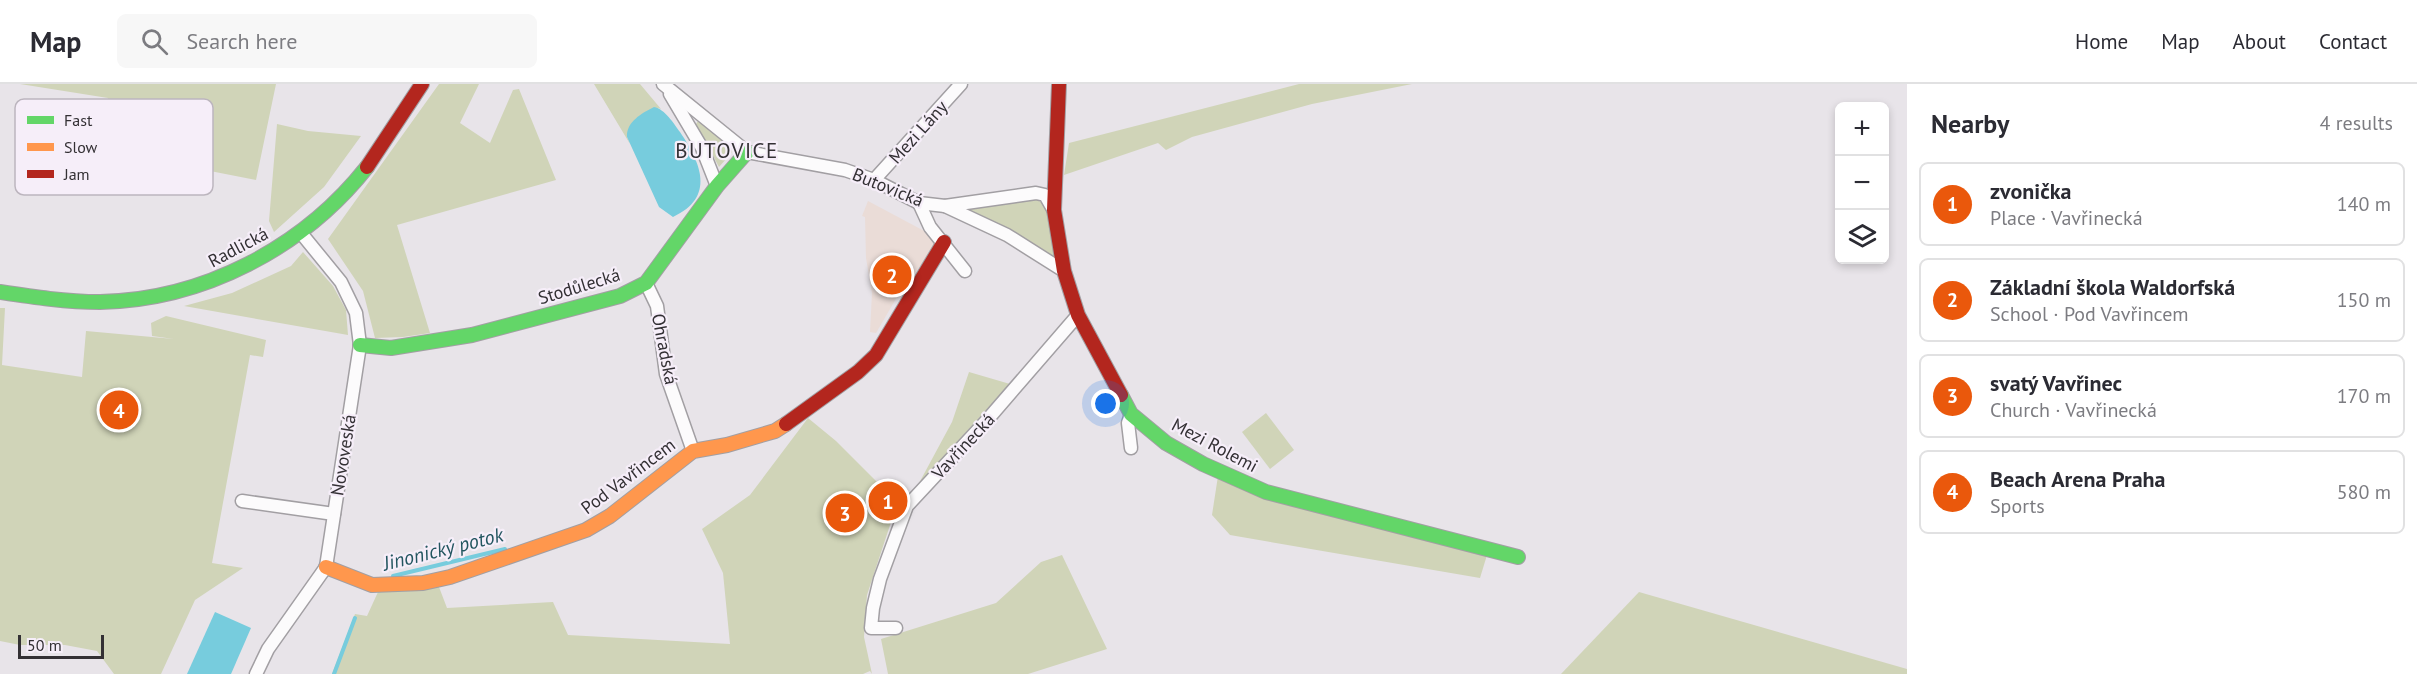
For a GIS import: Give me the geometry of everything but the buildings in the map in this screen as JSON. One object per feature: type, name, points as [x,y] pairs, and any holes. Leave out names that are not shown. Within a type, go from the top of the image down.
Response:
[{"type":"street","name":"Radlická","points":[[0,292],[60,301],[127,302],[187,290],[230,275],[301,233],[336,201],[358,177],[422,84]]},
{"type":"street","name":"Mezi Lány","points":[[874,180],[961,84]]},
{"type":"street","name":"Mezi Rolemi","points":[[1059,84],[1054,210],[1064,271],[1078,315],[1131,414],[1167,443],[1203,464],[1266,492],[1518,557]]},
{"type":"street","name":"Butovická","points":[[664,85],[747,152],[820,164],[874,180],[919,203],[945,206],[1036,193],[1045,195],[1054,210]]},
{"type":"street","name":"Butovická","points":[[664,85],[702,148],[717,186]]},
{"type":"street","name":"Stodůlecká","points":[[360,345],[391,348],[472,335],[620,296],[646,282],[717,186],[747,152]]},
{"type":"street","points":[[919,203],[930,227],[965,271]]},
{"type":"street","points":[[945,206],[1007,235],[1064,271]]},
{"type":"street","name":"Novoveská","points":[[256,674],[268,649],[326,567],[360,345],[356,313],[341,282],[301,233]]},
{"type":"street","name":"Pod Vavřincem","points":[[326,567],[372,585],[423,582],[450,578],[586,530],[610,516],[693,450],[727,445],[774,431],[796,418],[858,372],[876,355],[884,343],[899,314],[944,242]]},
{"type":"street","name":"Ohradská","points":[[646,282],[657,306],[666,374],[693,450]]},
{"type":"street","name":"Vavřinecká","points":[[896,628],[871,628],[880,579],[907,506],[988,419],[1078,315]]},
{"type":"street","points":[[1131,414],[1128,423],[1131,448]]},
{"type":"street","points":[[242,501],[334,514]]},
{"type":"shaded area","points":[[868,201],[928,233],[937,244],[897,297],[876,333],[870,332],[872,293],[866,258],[865,217],[862,216]]},
{"type":"green space","points":[[20,84],[276,84],[256,180],[213,172],[213,99],[108,98]]},
{"type":"green space","points":[[439,84],[479,84],[460,123],[490,143],[513,90],[519,89],[556,180],[397,225],[430,333],[375,338],[363,291],[328,239]]},
{"type":"green space","points":[[594,84],[640,84],[661,109],[658,108],[627,137],[630,144]]},
{"type":"green space","points":[[1299,84],[1412,84],[1312,104],[1192,137],[1166,150],[1158,143],[1064,175],[1069,143]]},
{"type":"green space","points":[[698,121],[734,150],[719,167],[696,124]]},
{"type":"green space","points":[[277,124],[308,131],[361,136],[324,187],[274,232],[269,221]]},
{"type":"green space","points":[[1034,198],[1046,205],[1059,262],[954,208]]},
{"type":"green space","points":[[303,252],[333,286],[346,310],[348,335],[184,306],[232,293],[291,266]]},
{"type":"green space","points":[[0,308],[5,308],[2,365],[82,377],[86,331],[174,339],[152,336],[151,323],[166,316],[266,340],[263,357],[250,355],[212,563],[243,568],[195,600],[161,674],[114,674],[97,651],[65,645],[20,645],[0,641]]},
{"type":"green space","points":[[969,372],[1010,384],[918,485],[952,422]]},
{"type":"green space","points":[[1266,413],[1294,450],[1270,469],[1242,432]]},
{"type":"green space","points":[[808,418],[836,441],[891,496],[884,497],[885,506],[892,505],[894,513],[867,595],[864,637],[872,674],[870,671],[863,674],[332,674],[355,614],[367,616],[378,592],[439,587],[447,608],[553,602],[568,635],[730,644],[723,573],[702,529],[750,495]],"holes":[[[854,498],[857,503],[864,505],[861,514],[834,524],[833,521],[828,522],[830,512],[850,504],[848,500]]]},
{"type":"green space","points":[[1218,476],[1487,555],[1480,578],[1230,535],[1212,515]]},
{"type":"green space","points":[[1062,555],[1107,649],[1028,674],[888,674],[881,639],[996,603],[1041,562]]},
{"type":"green space","points":[[1639,592],[1907,669],[1907,674],[1561,674]]},
{"type":"water","points":[[654,107],[672,121],[694,156],[698,167],[700,189],[695,200],[687,209],[673,217],[659,207],[627,137],[632,122]]},
{"type":"water","points":[[215,612],[251,628],[231,674],[187,674]]},
{"type":"waterway","name":"Jinonický potok","points":[[393,576],[505,549]]},
{"type":"waterway","name":"Jinonický potok","points":[[334,674],[355,618]]},
{"type":"traffic: fast","points":[[360,345],[391,348],[472,335],[620,296],[646,283],[717,186],[747,152]]},
{"type":"traffic: fast","points":[[0,292],[100,302],[138,299],[213,280],[282,245],[313,222],[367,167]]},
{"type":"traffic: fast","points":[[1121,395],[1131,414],[1166,443],[1203,464],[1266,492],[1518,557]]},
{"type":"traffic: slow","points":[[326,567],[372,585],[423,583],[450,577],[586,530],[610,516],[693,451],[727,445],[775,431],[786,424]]},
{"type":"traffic: jam","points":[[367,167],[422,84]]},
{"type":"traffic: jam","points":[[1059,84],[1054,210],[1064,271],[1078,315],[1121,395]]},
{"type":"traffic: jam","points":[[786,424],[858,372],[876,355],[944,242]]},
{"type":"place","name":"Základní škola Waldorfská","points":[[892,275]]},
{"type":"place","name":"Beach Arena Praha","points":[[119,410]]},
{"type":"place","name":"zvonička","points":[[888,501]]},
{"type":"place","name":"svatý Vavřinec","points":[[845,513]]},
{"type":"district","name":"BUTOVICE","points":[[727,150]]}]
